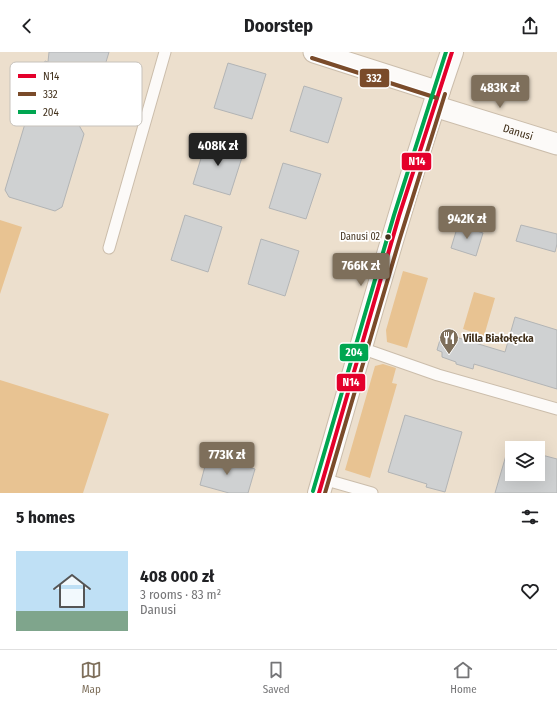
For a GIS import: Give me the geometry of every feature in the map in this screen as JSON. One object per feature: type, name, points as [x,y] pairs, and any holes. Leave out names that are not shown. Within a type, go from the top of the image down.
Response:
[{"type":"street","name":"Danusi","points":[[314,52],[557,144]]},
{"type":"street","points":[[321,486],[436,99],[452,52]]},
{"type":"lane","points":[[109,248],[165,52]]},
{"type":"lane","points":[[361,348],[438,375],[557,409]]},
{"type":"lane","points":[[321,486],[372,493]]},
{"type":"shaded area","points":[[0,220],[22,227],[0,294]]},
{"type":"shaded area","points":[[403,271],[428,278],[407,348],[387,342],[386,330]]},
{"type":"shaded area","points":[[474,292],[495,298],[484,336],[463,329]]},
{"type":"shaded area","points":[[383,364],[396,368],[392,383],[397,384],[370,478],[345,470],[375,366]]},
{"type":"shaded area","points":[[0,380],[109,414],[83,493],[0,493]]},
{"type":"building","points":[[49,52],[109,52],[106,62],[48,62]]},
{"type":"building","points":[[228,63],[266,74],[252,119],[214,108]]},
{"type":"building","points":[[304,86],[342,98],[328,143],[290,131]]},
{"type":"building","points":[[24,126],[79,126],[84,134],[62,207],[55,211],[9,197],[5,190]]},
{"type":"building","points":[[207,139],[244,151],[230,195],[193,184]]},
{"type":"building","points":[[283,163],[321,174],[306,219],[269,208]]},
{"type":"building","points":[[185,215],[222,227],[208,272],[171,260]]},
{"type":"building","points":[[458,225],[483,233],[476,256],[451,248]]},
{"type":"building","points":[[521,225],[557,234],[555,252],[516,241]]},
{"type":"building","points":[[261,239],[299,251],[285,296],[248,284]]},
{"type":"building","points":[[515,317],[557,330],[557,389],[474,364],[473,369],[456,364],[456,362],[442,357],[442,352],[437,350],[442,333],[505,352]]},
{"type":"building","points":[[405,415],[462,432],[445,492],[426,487],[427,484],[388,472]]},
{"type":"building","points":[[208,455],[255,469],[248,493],[229,493],[200,485]]},
{"type":"building","points":[[545,456],[557,459],[557,493],[495,493],[505,459],[505,481],[545,481]]},
{"type":"transit line","name":"204","points":[[313,491],[394,215],[446,52]]},
{"type":"transit line","name":"N14","points":[[319,493],[399,216],[452,52]]},
{"type":"transit line","name":"332","points":[[312,58],[437,98]]},
{"type":"transit line","name":"332","points":[[325,493],[400,238],[445,94]]},
{"type":"place","name":"Danusi 02","points":[[388,237]]},
{"type":"place","name":"Villa Białołęcka","points":[[449,355]]}]
